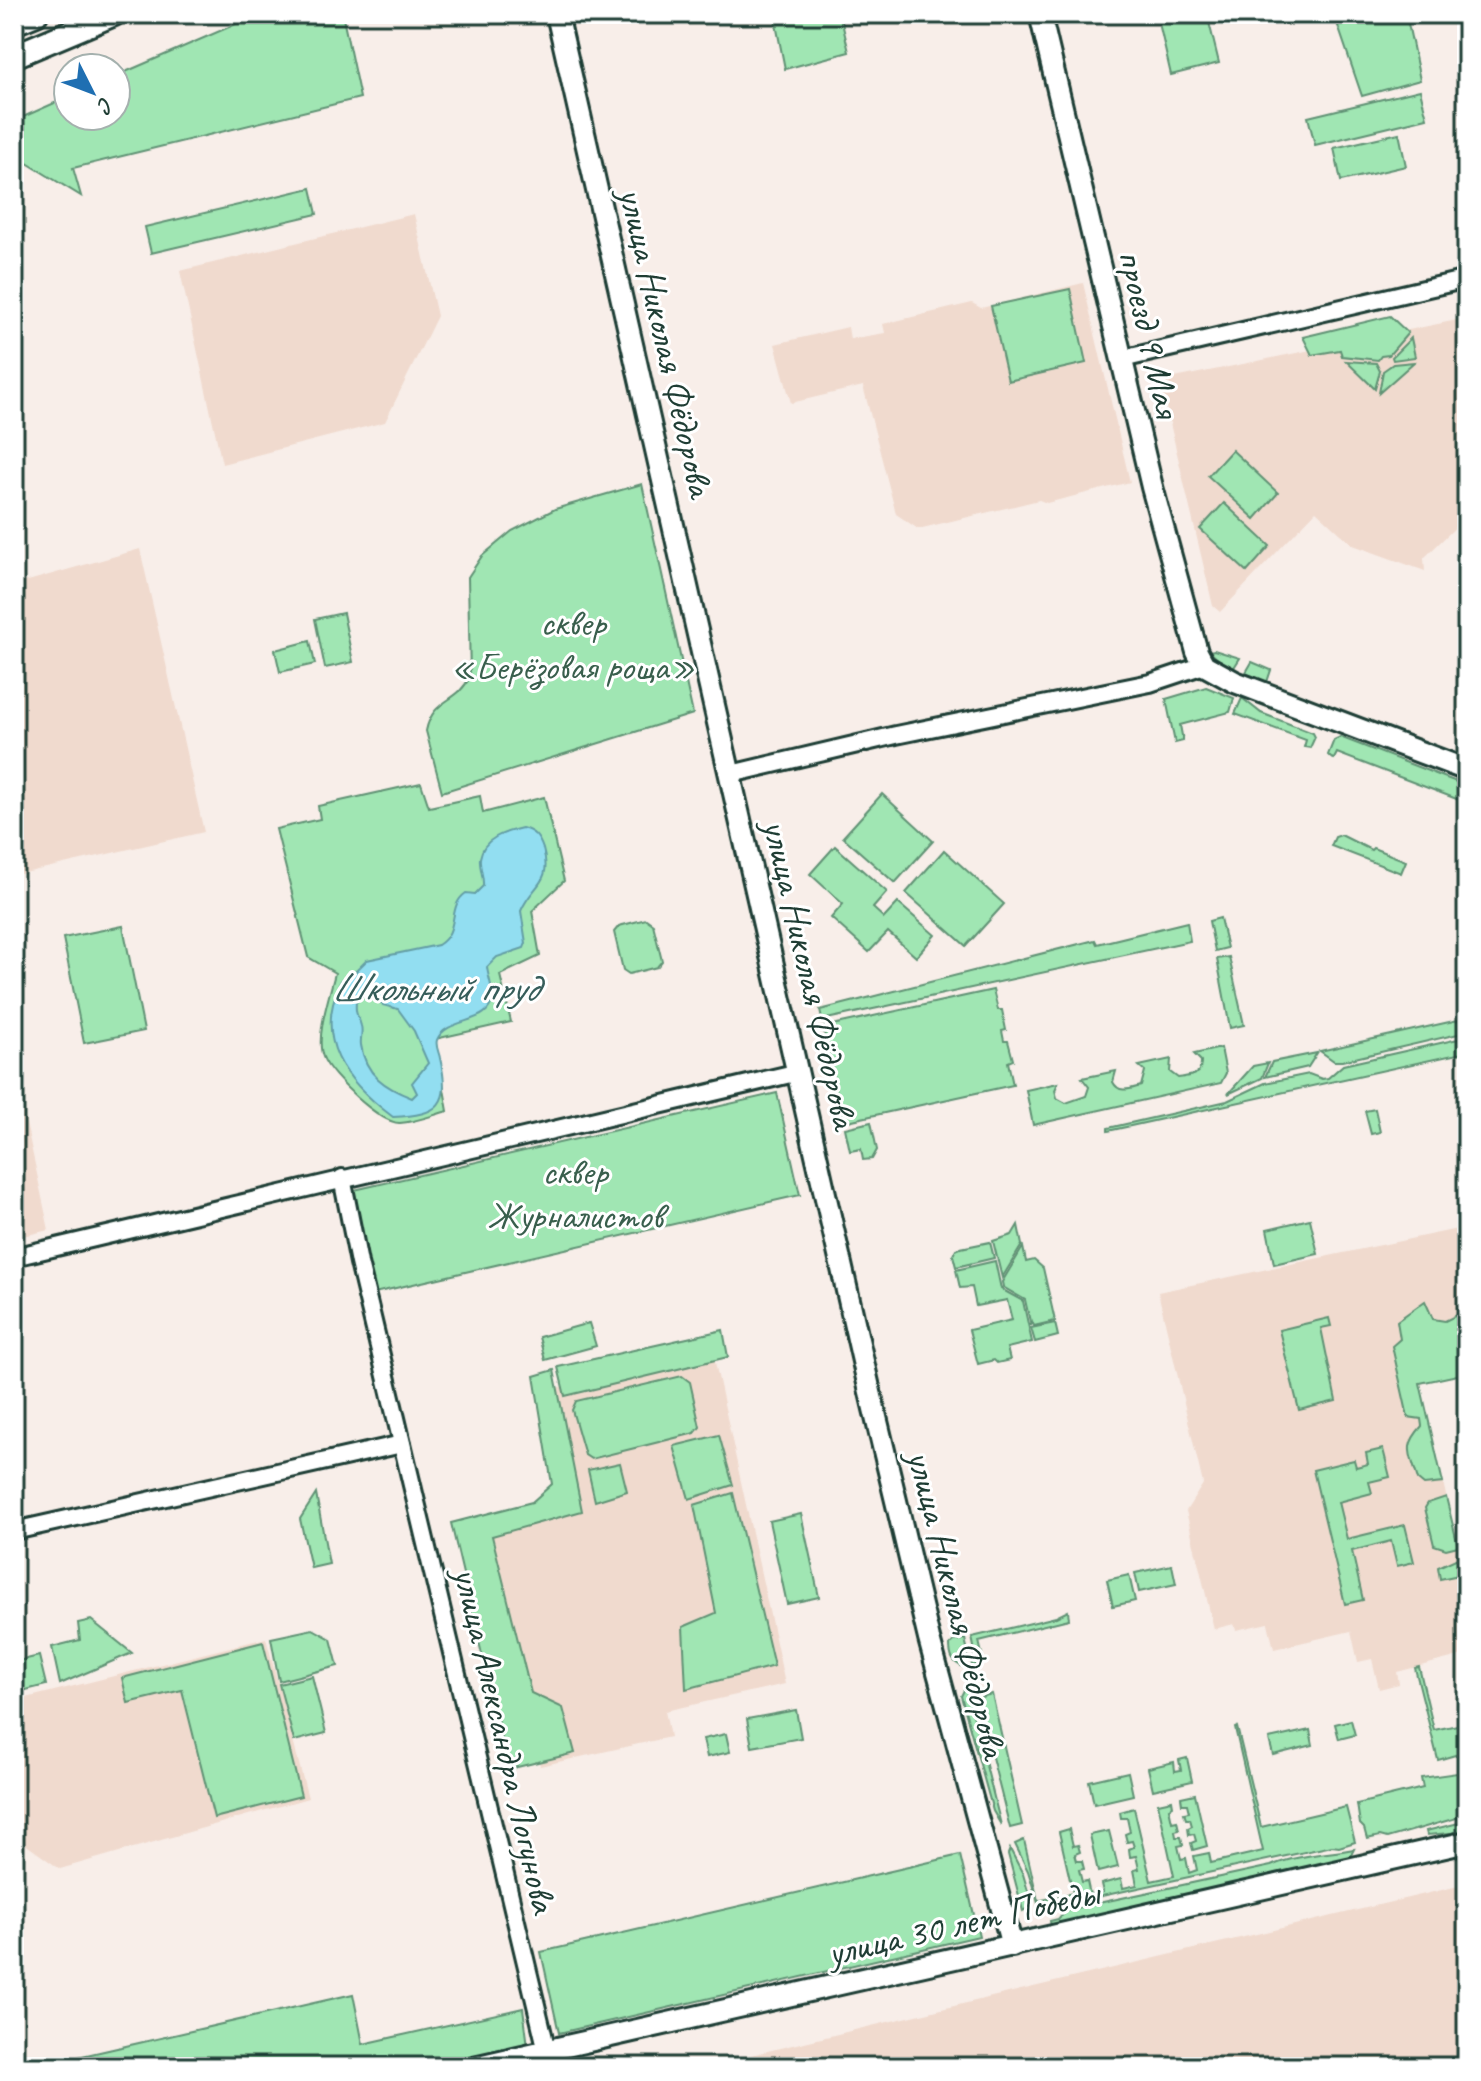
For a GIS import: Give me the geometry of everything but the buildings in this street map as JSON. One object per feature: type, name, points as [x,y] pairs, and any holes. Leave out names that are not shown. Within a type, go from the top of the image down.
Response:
[{"type":"main road","points":[[14,23],[36,14]]},
{"type":"main road","points":[[14,56],[114,14]]},
{"type":"street","name":"улица Николая Фёдорова","points":[[557,14],[925,1623],[1012,1946]]},
{"type":"street","name":"проезд 9 Мая","points":[[1040,14],[1152,487],[1197,652],[1204,665]]},
{"type":"street","points":[[1122,359],[1467,279]]},
{"type":"street","points":[[731,774],[940,725],[1150,683],[1204,665],[1235,682],[1467,770]]},
{"type":"street","points":[[14,1257],[799,1072]]},
{"type":"street","name":"улица Александра Логунова","points":[[342,1178],[547,2051]]},
{"type":"street","points":[[14,1531],[402,1444]]},
{"type":"street","name":"улица 30 лет Победы","points":[[474,2067],[1467,1842]]},
{"type":"shaded area","points":[[414,214],[437,316],[385,422],[222,464],[180,271]]},
{"type":"shaded area","points":[[1083,283],[1130,482],[1047,503],[1039,500],[918,529],[896,514],[863,386],[791,403],[775,344],[848,327],[850,339],[885,333],[883,324],[972,303],[981,308]]},
{"type":"shaded area","points":[[1467,318],[1467,516],[1424,558],[1425,571],[1353,545],[1316,511],[1220,612],[1213,606],[1160,381]]},
{"type":"shaded area","points":[[140,549],[204,832],[20,874],[14,845],[14,585]]},
{"type":"shaded area","points":[[14,1067],[49,1230],[14,1238]]},
{"type":"shaded area","points":[[1467,1227],[1467,1373],[1420,1384],[1467,1585],[1467,1654],[1397,1672],[1399,1684],[1379,1689],[1372,1659],[1358,1662],[1351,1631],[1274,1649],[1268,1623],[1236,1630],[1234,1624],[1214,1629],[1186,1511],[1203,1484],[1158,1292]]},
{"type":"shaded area","points":[[713,1353],[785,1684],[665,1711],[670,1737],[540,1766],[488,1525],[573,1506],[547,1390]]},
{"type":"shaded area","points":[[266,1638],[308,1798],[60,1869],[14,1836],[14,1701]]},
{"type":"shaded area","points":[[1467,1884],[1467,2067],[701,2067],[1004,1994]]},
{"type":"green space","points":[[259,14],[353,14],[343,18],[360,98],[73,168],[81,196],[14,155],[14,121],[52,104],[52,132],[132,132],[132,69]]},
{"type":"green space","points":[[774,14],[840,14],[849,52],[785,69]]},
{"type":"green space","points":[[1157,14],[1207,14],[1219,63],[1171,75]]},
{"type":"green space","points":[[1334,14],[1406,14],[1420,80],[1362,96]]},
{"type":"green space","points":[[1420,90],[1427,118],[1315,145],[1308,117]]},
{"type":"green space","points":[[1399,133],[1406,166],[1341,181],[1334,148]]},
{"type":"green space","points":[[311,188],[317,214],[151,253],[145,227]]},
{"type":"green space","points":[[1070,289],[1086,363],[1008,381],[991,306]]},
{"type":"green space","points":[[1390,316],[1408,333],[1389,355],[1381,356],[1378,360],[1342,356],[1340,350],[1312,355],[1303,337]]},
{"type":"green space","points":[[1411,338],[1415,357],[1393,360],[1392,357]]},
{"type":"green space","points":[[1346,361],[1376,363],[1380,371],[1375,389]]},
{"type":"green space","points":[[1414,362],[1379,393],[1383,371],[1393,364]]},
{"type":"green space","points":[[1232,450],[1278,493],[1255,519],[1208,476]]},
{"type":"green space","name":"сквер «Берёзовая роща»","points":[[642,484],[693,714],[442,792],[426,731],[434,712],[459,692],[470,676],[468,577],[482,556],[512,531],[555,509]]},
{"type":"green space","points":[[1224,503],[1270,546],[1247,572],[1200,529]]},
{"type":"green space","points":[[343,613],[353,662],[325,668],[315,619]]},
{"type":"green space","points":[[310,641],[315,664],[280,672],[275,650]]},
{"type":"green space","points":[[1209,651],[1240,658],[1233,669]]},
{"type":"green space","points":[[1252,662],[1271,670],[1267,682],[1245,674]]},
{"type":"green space","points":[[1206,687],[1234,698],[1230,712],[1180,725],[1183,741],[1175,743],[1166,699]]},
{"type":"green space","points":[[1242,698],[1261,713],[1313,733],[1315,737],[1310,748],[1304,747],[1306,740],[1235,714]]},
{"type":"green space","points":[[1340,737],[1467,786],[1467,803],[1337,753],[1334,759],[1331,758],[1328,755],[1334,740]]},
{"type":"green space","points":[[421,783],[429,807],[480,796],[483,813],[544,797],[564,881],[532,911],[540,956],[500,975],[511,1022],[435,1039],[448,1111],[400,1123],[381,1116],[357,1098],[323,1057],[322,1027],[335,973],[308,957],[276,829],[320,819],[318,806]]},
{"type":"green space","points":[[882,794],[933,841],[895,883],[843,837]]},
{"type":"green space","points":[[1341,835],[1371,850],[1373,848],[1406,861],[1401,873],[1331,846],[1335,837]]},
{"type":"green space","points":[[835,846],[887,892],[873,908],[884,918],[898,903],[935,935],[916,957],[888,932],[869,952],[831,918],[843,904],[810,874]]},
{"type":"green space","points":[[944,850],[1004,904],[966,946],[906,893]]},
{"type":"green space","points":[[1220,918],[1227,948],[1215,951],[1209,921]]},
{"type":"green space","points":[[646,919],[653,924],[662,961],[657,967],[629,974],[623,970],[614,932],[619,926]]},
{"type":"green space","points":[[1187,922],[1190,941],[822,1020],[820,1010],[1095,940],[1097,944]]},
{"type":"green space","points":[[123,926],[144,1031],[84,1043],[63,938]]},
{"type":"green space","points":[[1229,957],[1244,1025],[1230,1028],[1217,959]]},
{"type":"green space","points":[[993,990],[998,1010],[1002,1010],[1006,1030],[1002,1031],[1004,1041],[1008,1041],[1013,1060],[1008,1062],[1013,1085],[843,1122],[823,1027]]},
{"type":"green space","points":[[1467,1018],[1467,1032],[1342,1061],[1334,1061],[1320,1051]]},
{"type":"green space","points":[[1467,1037],[1467,1052],[1108,1131],[1108,1128],[1227,1101],[1265,1083],[1309,1074],[1328,1078],[1343,1065]]},
{"type":"green space","points":[[1221,1048],[1226,1073],[1221,1083],[1033,1125],[1026,1090],[1058,1083],[1055,1090],[1057,1098],[1066,1103],[1086,1096],[1089,1087],[1082,1078],[1116,1071],[1115,1086],[1129,1089],[1141,1086],[1145,1071],[1139,1066],[1171,1059],[1170,1072],[1178,1078],[1187,1077],[1200,1070],[1201,1061],[1194,1054]]},
{"type":"green space","points":[[1317,1053],[1308,1067],[1265,1077],[1272,1062]]},
{"type":"green space","points":[[1268,1063],[1262,1078],[1228,1094],[1253,1066]]},
{"type":"green space","name":"сквер Журналистов","points":[[777,1093],[800,1195],[374,1293],[350,1191]]},
{"type":"green space","points":[[1375,1109],[1380,1132],[1371,1134],[1365,1111]]},
{"type":"green space","points":[[871,1122],[877,1150],[872,1159],[863,1160],[861,1149],[850,1151],[845,1128]]},
{"type":"green space","points":[[1310,1219],[1318,1254],[1274,1264],[1267,1229]]},
{"type":"green space","points":[[1018,1225],[1022,1245],[1002,1278],[993,1241],[1012,1235]]},
{"type":"green space","points":[[990,1242],[994,1258],[956,1267],[953,1255],[956,1249]]},
{"type":"green space","points":[[1023,1247],[1026,1262],[1034,1260],[1043,1268],[1055,1321],[1034,1326],[1032,1321],[1031,1326],[1025,1300],[1003,1287],[1002,1282]]},
{"type":"green space","points":[[995,1261],[1001,1289],[1023,1301],[1032,1342],[1007,1348],[1010,1360],[978,1364],[969,1330],[1012,1320],[1007,1300],[976,1306],[972,1287],[960,1288],[956,1270]]},
{"type":"green space","points":[[1425,1301],[1433,1319],[1445,1321],[1467,1310],[1467,1373],[1420,1383],[1443,1483],[1424,1485],[1418,1480],[1410,1452],[1412,1440],[1422,1426],[1421,1419],[1408,1417],[1392,1346],[1400,1339],[1397,1321]]},
{"type":"green space","points":[[1329,1318],[1331,1326],[1321,1328],[1336,1401],[1299,1410],[1279,1330]]},
{"type":"green space","points":[[589,1323],[596,1346],[545,1360],[539,1337]]},
{"type":"green space","points":[[1055,1323],[1058,1336],[1035,1342],[1031,1328]]},
{"type":"green space","points":[[723,1330],[728,1357],[565,1396],[558,1367]]},
{"type":"green space","points":[[554,1370],[582,1511],[492,1536],[531,1693],[563,1708],[575,1753],[509,1769],[451,1523],[532,1502],[552,1484],[534,1376]]},
{"type":"green space","points":[[682,1376],[690,1382],[700,1427],[695,1433],[591,1459],[585,1455],[572,1410],[576,1401]]},
{"type":"green space","points":[[719,1435],[733,1485],[689,1499],[674,1446]]},
{"type":"green space","points":[[1383,1449],[1390,1477],[1369,1482],[1372,1493],[1338,1502],[1347,1539],[1405,1525],[1414,1562],[1397,1566],[1391,1541],[1352,1551],[1363,1600],[1345,1604],[1313,1470],[1354,1460],[1356,1467],[1368,1464],[1366,1453]]},
{"type":"green space","points":[[620,1463],[627,1491],[595,1501],[588,1470]]},
{"type":"green space","points":[[733,1493],[774,1666],[686,1689],[683,1627],[716,1613],[694,1505]]},
{"type":"green space","points":[[316,1494],[329,1564],[311,1568],[300,1519]]},
{"type":"green space","points":[[1446,1497],[1458,1546],[1446,1549],[1434,1545],[1425,1508],[1428,1503]]},
{"type":"green space","points":[[801,1514],[819,1597],[787,1604],[769,1521]]},
{"type":"green space","points":[[1460,1557],[1464,1574],[1440,1579],[1438,1567]]},
{"type":"green space","points":[[1172,1565],[1176,1584],[1139,1592],[1135,1573]]},
{"type":"green space","points":[[1129,1575],[1135,1601],[1113,1606],[1107,1580]]},
{"type":"green space","points":[[1068,1611],[1069,1619],[979,1641],[984,1663],[971,1666],[975,1652],[972,1637],[1056,1617]]},
{"type":"green space","points":[[91,1620],[132,1653],[60,1684],[52,1647],[80,1640],[78,1623]]},
{"type":"green space","points":[[313,1629],[331,1639],[338,1666],[279,1681],[271,1638]]},
{"type":"green space","points":[[965,1639],[968,1652],[963,1667],[952,1659],[950,1645]]},
{"type":"green space","points":[[263,1642],[301,1796],[214,1818],[182,1690],[128,1703],[122,1678]]},
{"type":"green space","points":[[39,1656],[46,1685],[14,1693],[14,1662]]},
{"type":"green space","points":[[1419,1667],[1434,1730],[1457,1725],[1466,1752],[1438,1760],[1415,1668]]},
{"type":"green space","points":[[312,1676],[326,1733],[294,1741],[279,1684]]},
{"type":"green space","points":[[966,1686],[1001,1825],[993,1811],[961,1696]]},
{"type":"green space","points":[[992,1694],[1022,1825],[1010,1828],[977,1698]]},
{"type":"green space","points":[[796,1710],[801,1738],[752,1747],[747,1719]]},
{"type":"green space","points":[[1351,1720],[1355,1735],[1339,1739],[1335,1724]]},
{"type":"green space","points":[[1237,1727],[1261,1827],[1346,1807],[1355,1842],[1065,1904],[1038,1903],[1015,1844],[1024,1840],[1038,1901],[1073,1893],[1059,1832],[1069,1829],[1073,1846],[1078,1845],[1080,1852],[1075,1854],[1077,1861],[1082,1861],[1084,1869],[1079,1870],[1082,1882],[1087,1881],[1090,1895],[1103,1892],[1101,1884],[1121,1879],[1123,1888],[1137,1885],[1134,1870],[1139,1869],[1136,1856],[1130,1857],[1129,1849],[1134,1847],[1132,1841],[1127,1842],[1125,1834],[1130,1832],[1127,1818],[1121,1818],[1120,1812],[1134,1808],[1151,1881],[1174,1876],[1158,1803],[1172,1800],[1173,1806],[1169,1808],[1172,1822],[1177,1821],[1179,1830],[1175,1831],[1176,1837],[1181,1837],[1183,1845],[1178,1846],[1181,1859],[1186,1858],[1189,1873],[1197,1870],[1194,1856],[1209,1853],[1211,1863],[1263,1851]]},
{"type":"green space","points":[[1310,1730],[1313,1745],[1273,1755],[1269,1739]]},
{"type":"green space","points":[[726,1734],[730,1752],[707,1757],[703,1739]]},
{"type":"green space","points":[[1187,1758],[1192,1781],[1153,1790],[1148,1768],[1174,1762],[1175,1771],[1181,1770],[1179,1760]]},
{"type":"green space","points":[[1464,1767],[1467,1767],[1467,1815],[1387,1838],[1367,1839],[1360,1824],[1357,1804],[1423,1788],[1421,1778],[1465,1772]]},
{"type":"green space","points":[[1128,1772],[1133,1795],[1094,1804],[1089,1781]]},
{"type":"green space","points":[[1195,1794],[1207,1846],[1193,1850],[1191,1843],[1196,1841],[1194,1834],[1189,1835],[1188,1828],[1192,1826],[1184,1813],[1189,1812],[1187,1804],[1182,1804],[1181,1797]]},
{"type":"green space","points":[[1467,1821],[1467,1830],[1462,1832],[1427,1835],[1426,1831]]},
{"type":"green space","points":[[1109,1831],[1118,1867],[1098,1872],[1090,1835]]},
{"type":"green space","points":[[1010,1849],[1023,1874],[1032,1905],[1023,1911],[1008,1854]]},
{"type":"green space","points":[[1354,1849],[1350,1857],[1235,1887],[1222,1887],[1051,1926],[1050,1921],[1058,1919],[1066,1910],[1301,1857]]},
{"type":"green space","points":[[960,1855],[979,1936],[559,2033],[541,1952]]},
{"type":"green space","points":[[353,1994],[363,2044],[523,2008],[528,2046],[430,2067],[34,2067]]},
{"type":"water","name":"Школьный пруд","points":[[522,828],[536,835],[545,861],[543,877],[521,911],[524,948],[497,957],[487,967],[492,997],[485,1013],[450,1027],[437,1040],[444,1087],[438,1104],[422,1114],[393,1117],[361,1089],[338,1057],[332,1040],[331,1021],[342,979],[352,975],[367,960],[438,945],[449,933],[460,899],[466,893],[475,894],[483,886],[480,858],[485,845],[502,834]],"holes":[[[363,996],[373,996],[383,1005],[398,1009],[414,1031],[428,1063],[412,1083],[417,1093],[412,1098],[378,1079],[363,1055],[362,1028],[356,1013],[356,1002]]]}]
